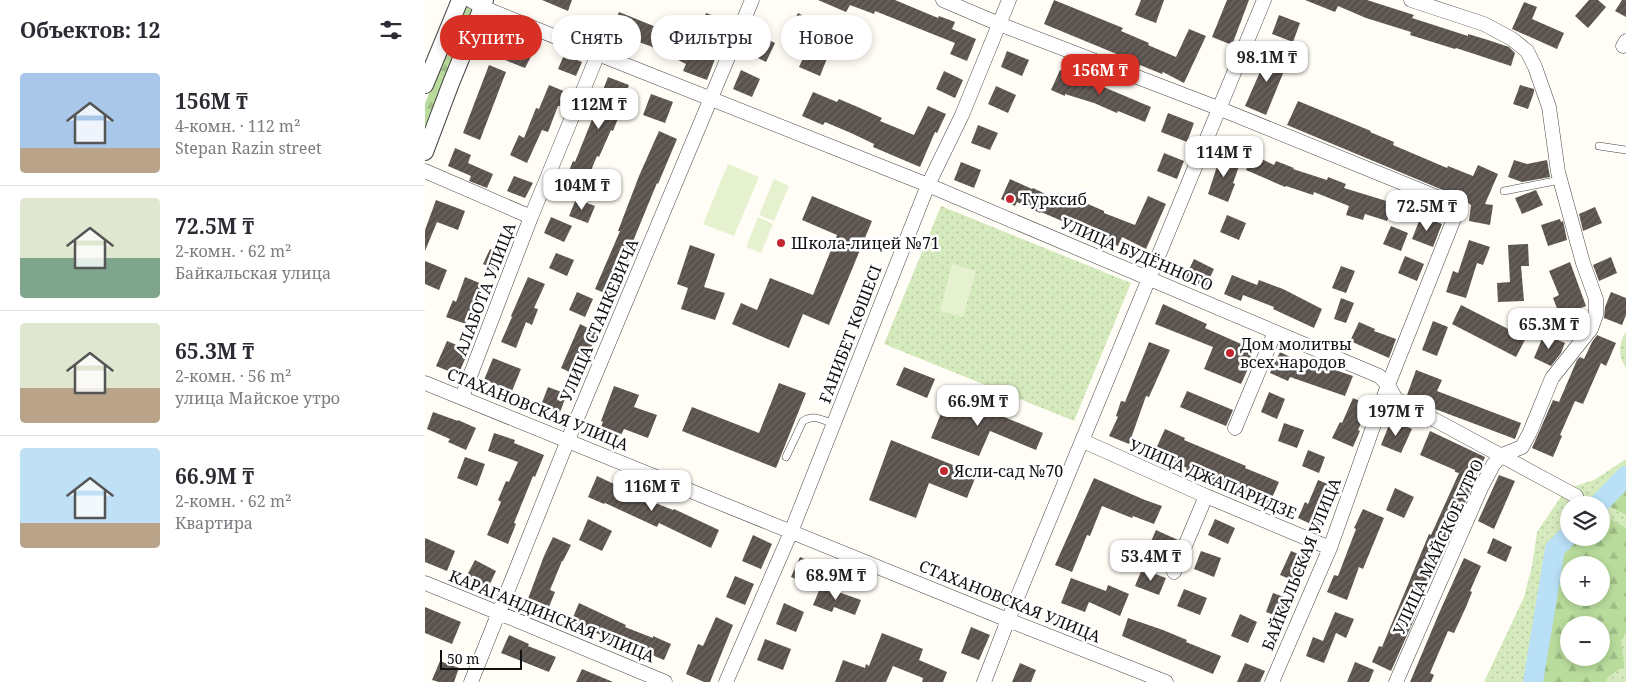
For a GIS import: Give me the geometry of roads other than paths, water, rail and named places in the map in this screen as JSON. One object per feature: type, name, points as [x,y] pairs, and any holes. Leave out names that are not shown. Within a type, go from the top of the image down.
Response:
[{"type":"street","points":[[425,85],[460,0]]},
{"type":"street","name":"УЛИЦА СТАНКЕВИЧА","points":[[471,682],[568,440],[751,0]]},
{"type":"street","points":[[943,0],[999,24],[1218,108]]},
{"type":"street","name":"ҒАНИБЕТ КӨШЕСІ","points":[[726,682],[791,532],[927,185],[962,115],[1009,0]]},
{"type":"street","points":[[984,682],[1218,108],[1264,0]]},
{"type":"street","name":"УЛИЦА МАЙСКОЕ УТРО","points":[[1396,682],[1481,488],[1493,465],[1501,455],[1522,447],[1552,378],[1591,329],[1596,315],[1596,299],[1583,263],[1559,180],[1549,107],[1535,67],[1527,51],[1513,39],[1483,24],[1412,0]]},
{"type":"street","points":[[425,152],[479,2]]},
{"type":"street","name":"УЛИЦА БУДЁННОГО","points":[[479,2],[552,34]]},
{"type":"street","name":"АЛАБОТА УЛИЦА","points":[[462,397],[531,217],[596,60]]},
{"type":"street","name":"УЛИЦА БУДЁННОГО","points":[[613,60],[927,185],[1379,376],[1388,385],[1396,399],[1576,496]]},
{"type":"street","name":"БАЙКАЛЬСКАЯ УЛИЦА","points":[[1218,108],[1459,206],[1388,385],[1330,548],[1272,682]]},
{"type":"street","points":[[425,171],[531,217]]},
{"type":"street","points":[[1235,428],[1275,332]]},
{"type":"street","name":"СТАХАНОВСКАЯ УЛИЦА","points":[[425,383],[1008,620],[1166,682]]},
{"type":"street","name":"УЛИЦА ДЖАПАРИДЗЕ","points":[[1083,441],[1206,496],[1330,548]]},
{"type":"street","points":[[1174,572],[1206,496]]},
{"type":"street","name":"КАРАГАНДИНСКАЯ УЛИЦА","points":[[425,583],[665,682]]},
{"type":"lane","points":[[1599,146],[1626,150]]},
{"type":"lane","points":[[1503,191],[1559,180]]},
{"type":"lane","points":[[786,457],[803,421],[814,417],[833,424]]},
{"type":"waterway","points":[[1607,496],[1626,476]]},
{"type":"waterway","points":[[1533,682],[1555,549],[1560,544]]},
{"type":"place","name":"Турксиб","points":[[1010,199]]},
{"type":"place","name":"Школа-лицей №71","points":[[781,243]]},
{"type":"place","name":"Дом молитвы всех народов","points":[[1230,353]]},
{"type":"place","name":"Ясли-сад №70","points":[[944,471]]}]
